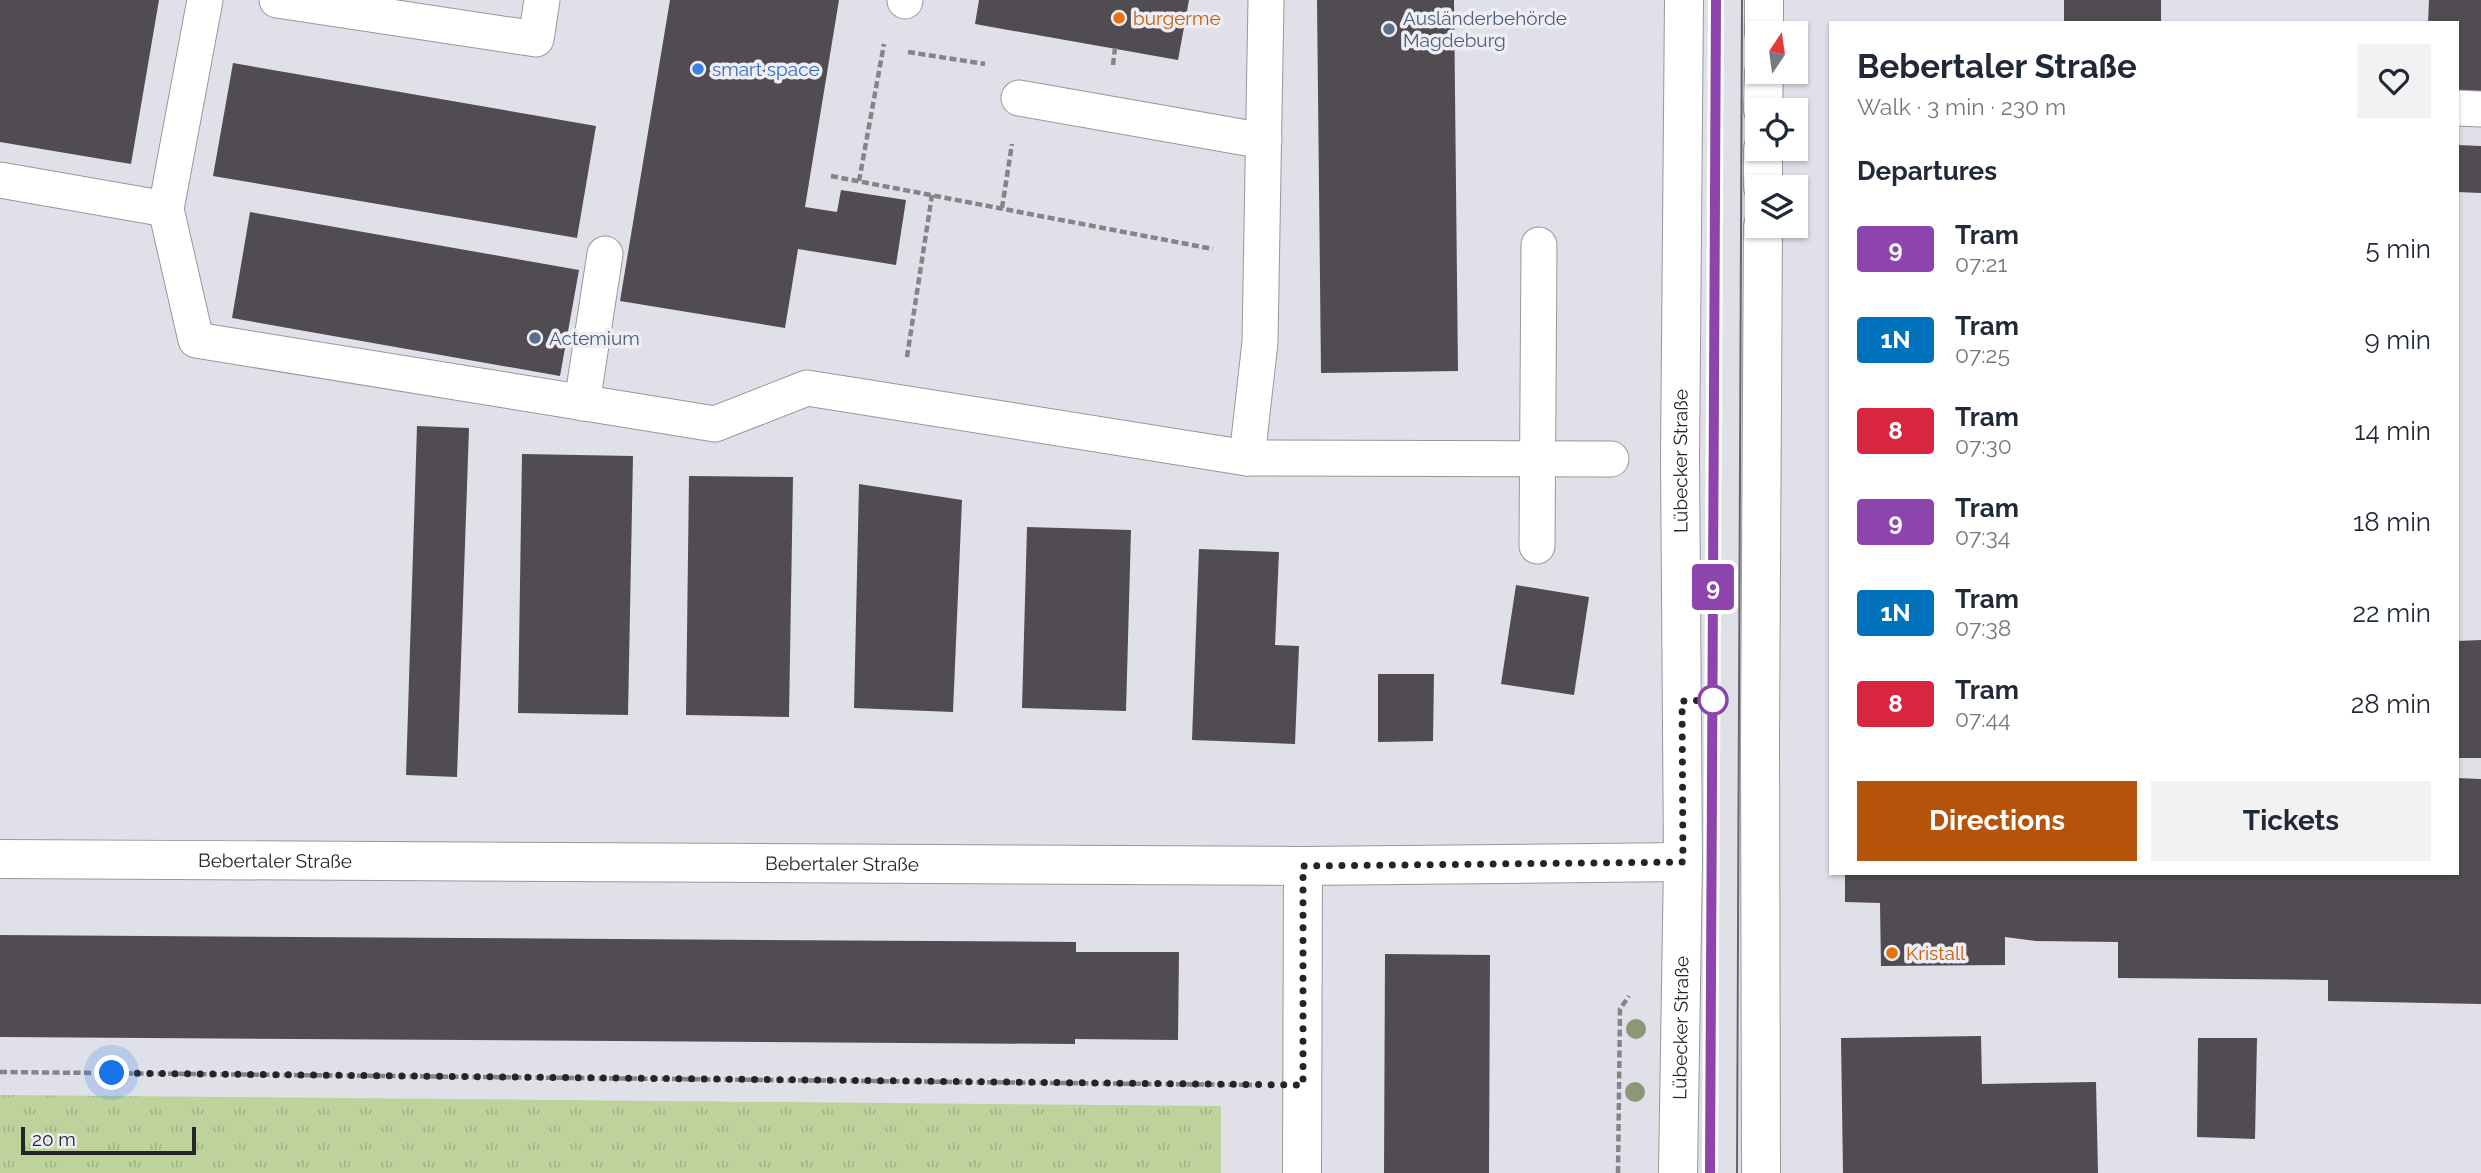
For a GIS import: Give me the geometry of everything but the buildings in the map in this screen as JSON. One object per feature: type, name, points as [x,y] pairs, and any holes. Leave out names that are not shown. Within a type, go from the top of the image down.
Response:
[{"type":"main road","name":"Lübecker Straße","points":[[1678,1173],[1683,862],[1680,459],[1684,0]]},
{"type":"main road","points":[[1764,0],[1764,21]]},
{"type":"main road","points":[[1761,1173],[1763,238]]},
{"type":"main road","name":"Bebertaler Straße","points":[[0,859],[1303,866],[1683,862]]},
{"type":"main road","points":[[1302,1173],[1303,866]]},
{"type":"lane","points":[[205,0],[166,209],[196,340],[715,424],[807,388],[1247,458],[1611,459]]},
{"type":"lane","points":[[276,0],[536,39],[542,0]]},
{"type":"lane","points":[[1247,458],[1260,342],[1266,0]]},
{"type":"lane","points":[[1019,98],[1264,141]]},
{"type":"lane","points":[[2459,108],[2481,109]]},
{"type":"lane","points":[[0,180],[166,209]]},
{"type":"lane","points":[[1537,547],[1539,245]]},
{"type":"lane","points":[[582,403],[605,254]]},
{"type":"path","points":[[859,181],[883,48],[905,0]]},
{"type":"path","points":[[831,176],[1262,258]]},
{"type":"path","points":[[900,402],[932,195]]},
{"type":"path","points":[[0,1072],[1303,1085]]},
{"type":"green space","points":[[0,1095],[1221,1106],[1221,1173],[0,1173]]},
{"type":"tram line","points":[[1710,1173],[1716,0]]},
{"type":"tram line","name":"9","points":[[1710,1173],[1716,0]]},
{"type":"tram line","points":[[1737,1173],[1742,0]]},
{"type":"place","name":"burgerme","points":[[1119,18]]},
{"type":"place","name":"Ausländerbehörde Magdeburg","points":[[1389,29]]},
{"type":"place","name":"smart space","points":[[698,69]]},
{"type":"place","name":"Actemium","points":[[535,338]]},
{"type":"place","name":"Kristall","points":[[1892,953]]},
{"type":"route","points":[[112,1073],[1303,1085],[1303,866],[1683,862],[1682,701],[1713,700]]}]
